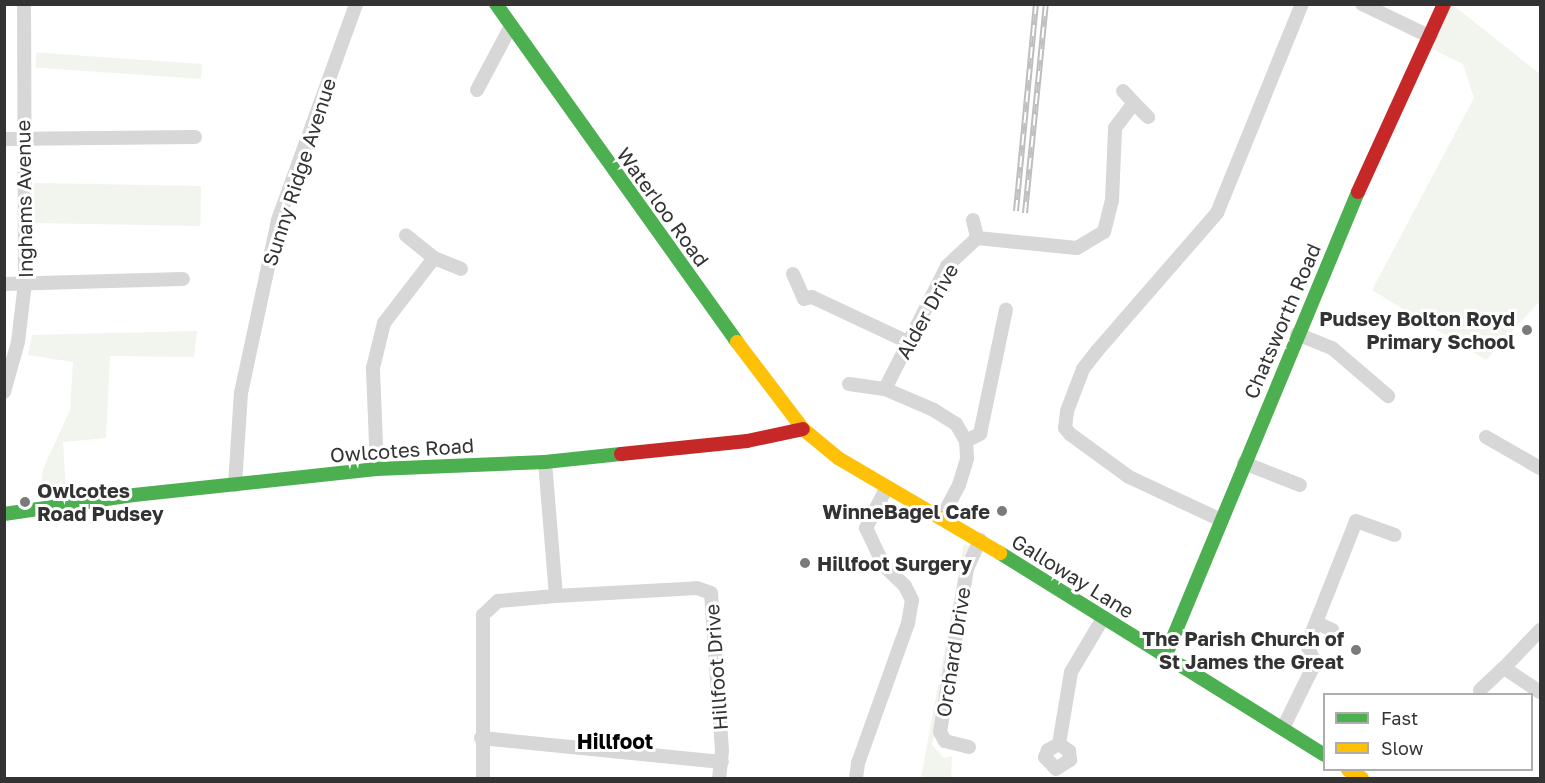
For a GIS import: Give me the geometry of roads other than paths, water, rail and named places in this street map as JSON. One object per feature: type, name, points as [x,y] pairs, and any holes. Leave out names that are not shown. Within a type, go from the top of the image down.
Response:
[{"type":"street","name":"Inghams Avenue","points":[[4,392],[18,342],[25,284],[24,4]]},
{"type":"street","name":"Sunny Ridge Avenue","points":[[235,485],[241,393],[275,231],[356,4]]},
{"type":"street","name":"Waterloo Road","points":[[496,4],[715,313],[803,429]]},
{"type":"street","points":[[1221,520],[1128,477],[1070,434],[1065,428],[1067,411],[1083,369],[1217,213],[1302,4]]},
{"type":"street","points":[[1362,4],[1431,37]]},
{"type":"street","name":"Chatsworth Road","points":[[1165,657],[1357,193],[1431,37],[1444,4]]},
{"type":"street","points":[[477,90],[511,26]]},
{"type":"street","points":[[1123,90],[1148,117]]},
{"type":"street","points":[[973,220],[977,238],[1077,248],[1104,232],[1112,201],[1114,128],[1134,103]]},
{"type":"street","points":[[4,139],[195,137]]},
{"type":"street","points":[[406,235],[434,258],[461,269]]},
{"type":"street","name":"Alder Drive","points":[[885,389],[947,266],[977,238]]},
{"type":"street","points":[[377,469],[373,368],[384,323],[434,258]]},
{"type":"street","points":[[793,274],[804,299],[812,297],[908,342]]},
{"type":"street","points":[[4,284],[183,279]]},
{"type":"street","points":[[966,441],[980,434],[1006,310]]},
{"type":"street","points":[[1297,334],[1332,348],[1388,396]]},
{"type":"street","points":[[849,384],[885,389],[934,410],[956,424],[966,441],[967,458],[959,485],[942,517]]},
{"type":"street","name":"Owlcotes Road","points":[[4,514],[377,469],[545,462],[747,441],[803,429]]},
{"type":"street","name":"Galloway Lane","points":[[803,429],[838,458],[980,540],[1323,754]]},
{"type":"street","points":[[1486,438],[1540,468]]},
{"type":"street","points":[[483,778],[481,738],[483,615],[498,601],[556,596],[545,462]]},
{"type":"street","points":[[1244,463],[1300,485]]},
{"type":"street","points":[[856,778],[858,763],[908,623],[912,600],[905,586],[884,566],[866,528],[887,487]]},
{"type":"street","points":[[1283,728],[1315,663],[1307,645],[1317,623],[1328,583],[1356,521],[1395,535]]},
{"type":"street","name":"Orchard Drive","points":[[969,747],[945,741],[940,732],[967,569],[980,540]]},
{"type":"street","name":"Hillfoot Drive","points":[[556,596],[697,588],[711,593],[722,762],[719,778]]},
{"type":"street","points":[[1059,744],[1071,672],[1103,618]]},
{"type":"street","points":[[1317,623],[1332,630]]},
{"type":"street","points":[[1480,690],[1540,630]]},
{"type":"street","points":[[1504,668],[1540,692]]},
{"type":"street","points":[[481,738],[722,762]]},
{"type":"railway","points":[[1016,211],[1036,4]]},
{"type":"railway","points":[[1025,213],[1046,4]]},
{"type":"place","name":"Pudsey Bolton Royd Primary School","points":[[1527,330]]},
{"type":"place","name":"Owlcotes Road Pudsey","points":[[25,502]]},
{"type":"place","name":"WinneBagel Cafe","points":[[1002,511]]},
{"type":"place","name":"Hillfoot Surgery","points":[[805,563]]},
{"type":"place","name":"The Parish Church of St James the Great","points":[[1356,650]]},
{"type":"district","name":"Hillfoot","points":[[615,741]]}]
